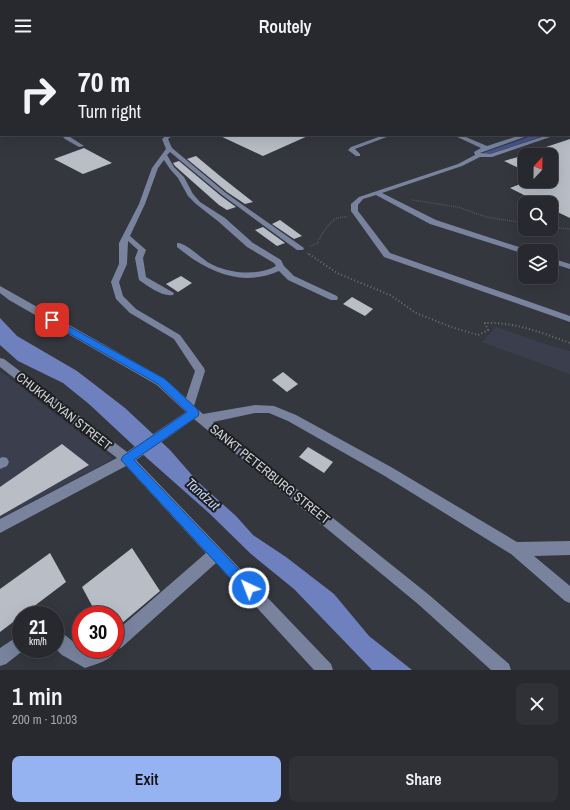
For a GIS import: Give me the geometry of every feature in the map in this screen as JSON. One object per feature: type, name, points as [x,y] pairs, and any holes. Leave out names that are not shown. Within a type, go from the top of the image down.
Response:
[{"type":"street","points":[[65,136],[81,146]]},
{"type":"street","points":[[169,136],[165,139],[172,168],[181,177],[190,195],[198,203],[222,220],[250,244],[278,262],[280,267],[291,278],[334,298]]},
{"type":"street","points":[[358,155],[351,150],[353,148],[386,136]]},
{"type":"street","points":[[458,136],[486,148]]},
{"type":"street","points":[[479,155],[476,152],[524,136]]},
{"type":"street","points":[[550,136],[490,156],[479,155],[460,165],[360,198],[354,204],[355,211],[387,255],[570,319]]},
{"type":"street","points":[[167,152],[155,168],[142,204],[123,243],[123,264],[115,282],[119,297],[133,311],[177,337],[200,371],[195,413]]},
{"type":"street","points":[[167,152],[300,248]]},
{"type":"street","points":[[377,193],[433,222],[518,250]]},
{"type":"street","points":[[126,236],[142,250],[139,258],[142,278],[155,287],[170,293]]},
{"type":"street","points":[[180,245],[200,262],[215,270],[231,274],[248,275],[266,273],[280,267]]},
{"type":"street","points":[[558,262],[570,266]]},
{"type":"street","name":"SANKT PETERBURG STREET","points":[[0,289],[19,302],[161,382],[195,413],[422,599],[503,670]]},
{"type":"street","name":"CHUKHAJYAN STREET","points":[[0,362],[131,457],[216,554],[325,670]]},
{"type":"street","points":[[0,526],[131,457],[195,413],[255,408],[270,409],[292,418],[387,471],[516,549],[570,596]]},
{"type":"street","points":[[516,549],[570,548]]},
{"type":"street","points":[[124,634],[216,554]]},
{"type":"street","points":[[64,645],[72,652]]},
{"type":"street","points":[[0,658],[12,649]]},
{"type":"path","points":[[411,200],[458,207],[486,217],[518,222]]},
{"type":"path","points":[[300,248],[318,243],[318,239],[324,234],[332,220],[338,217],[348,217],[357,214]]},
{"type":"path","points":[[558,228],[570,229]]},
{"type":"path","points":[[300,248],[337,273],[390,295],[416,313],[451,327],[478,335],[488,330],[485,323],[497,322],[524,326],[570,343]]},
{"type":"shaded area","points":[[531,136],[543,136],[486,155],[480,154]]},
{"type":"shaded area","points":[[496,327],[570,351],[570,374],[482,342]]},
{"type":"shaded area","points":[[0,371],[113,459],[0,518]]},
{"type":"water","name":"Tandzut","points":[[0,318],[17,336],[77,371],[125,408],[170,450],[198,482],[236,516],[253,535],[286,557],[334,594],[369,636],[412,670],[372,670],[294,589],[251,554],[209,513],[89,404],[63,383],[18,361],[0,345]]},
{"type":"building","points":[[220,136],[308,136],[263,156]]},
{"type":"building","points":[[570,139],[570,218],[558,212],[558,196],[526,196],[510,188],[518,185],[518,188],[558,188],[558,148],[543,148]]},
{"type":"building","points":[[84,148],[112,163],[83,174],[54,159]]},
{"type":"building","points":[[196,156],[253,202],[245,204],[227,192],[187,159]]},
{"type":"building","points":[[518,157],[518,168],[504,161]]},
{"type":"building","points":[[179,161],[236,207],[227,210],[219,205],[173,163]]},
{"type":"building","points":[[280,220],[302,236],[294,239],[272,224]]},
{"type":"building","points":[[263,227],[285,243],[277,246],[255,230]]},
{"type":"building","points":[[181,276],[192,283],[178,292],[166,284]]},
{"type":"building","points":[[352,297],[373,309],[365,316],[343,304]]},
{"type":"building","points":[[283,372],[298,384],[287,392],[272,380]]},
{"type":"building","points":[[62,444],[89,465],[0,516],[0,487]]},
{"type":"building","points":[[308,447],[333,462],[324,473],[299,457]]},
{"type":"building","points":[[132,548],[160,591],[124,621],[124,606],[92,606],[82,587]]},
{"type":"building","points":[[50,553],[66,582],[34,606],[12,606],[12,623],[0,632],[0,589]]},
{"type":"route","points":[[52,320],[161,382],[194,413],[127,460],[249,588]]}]
